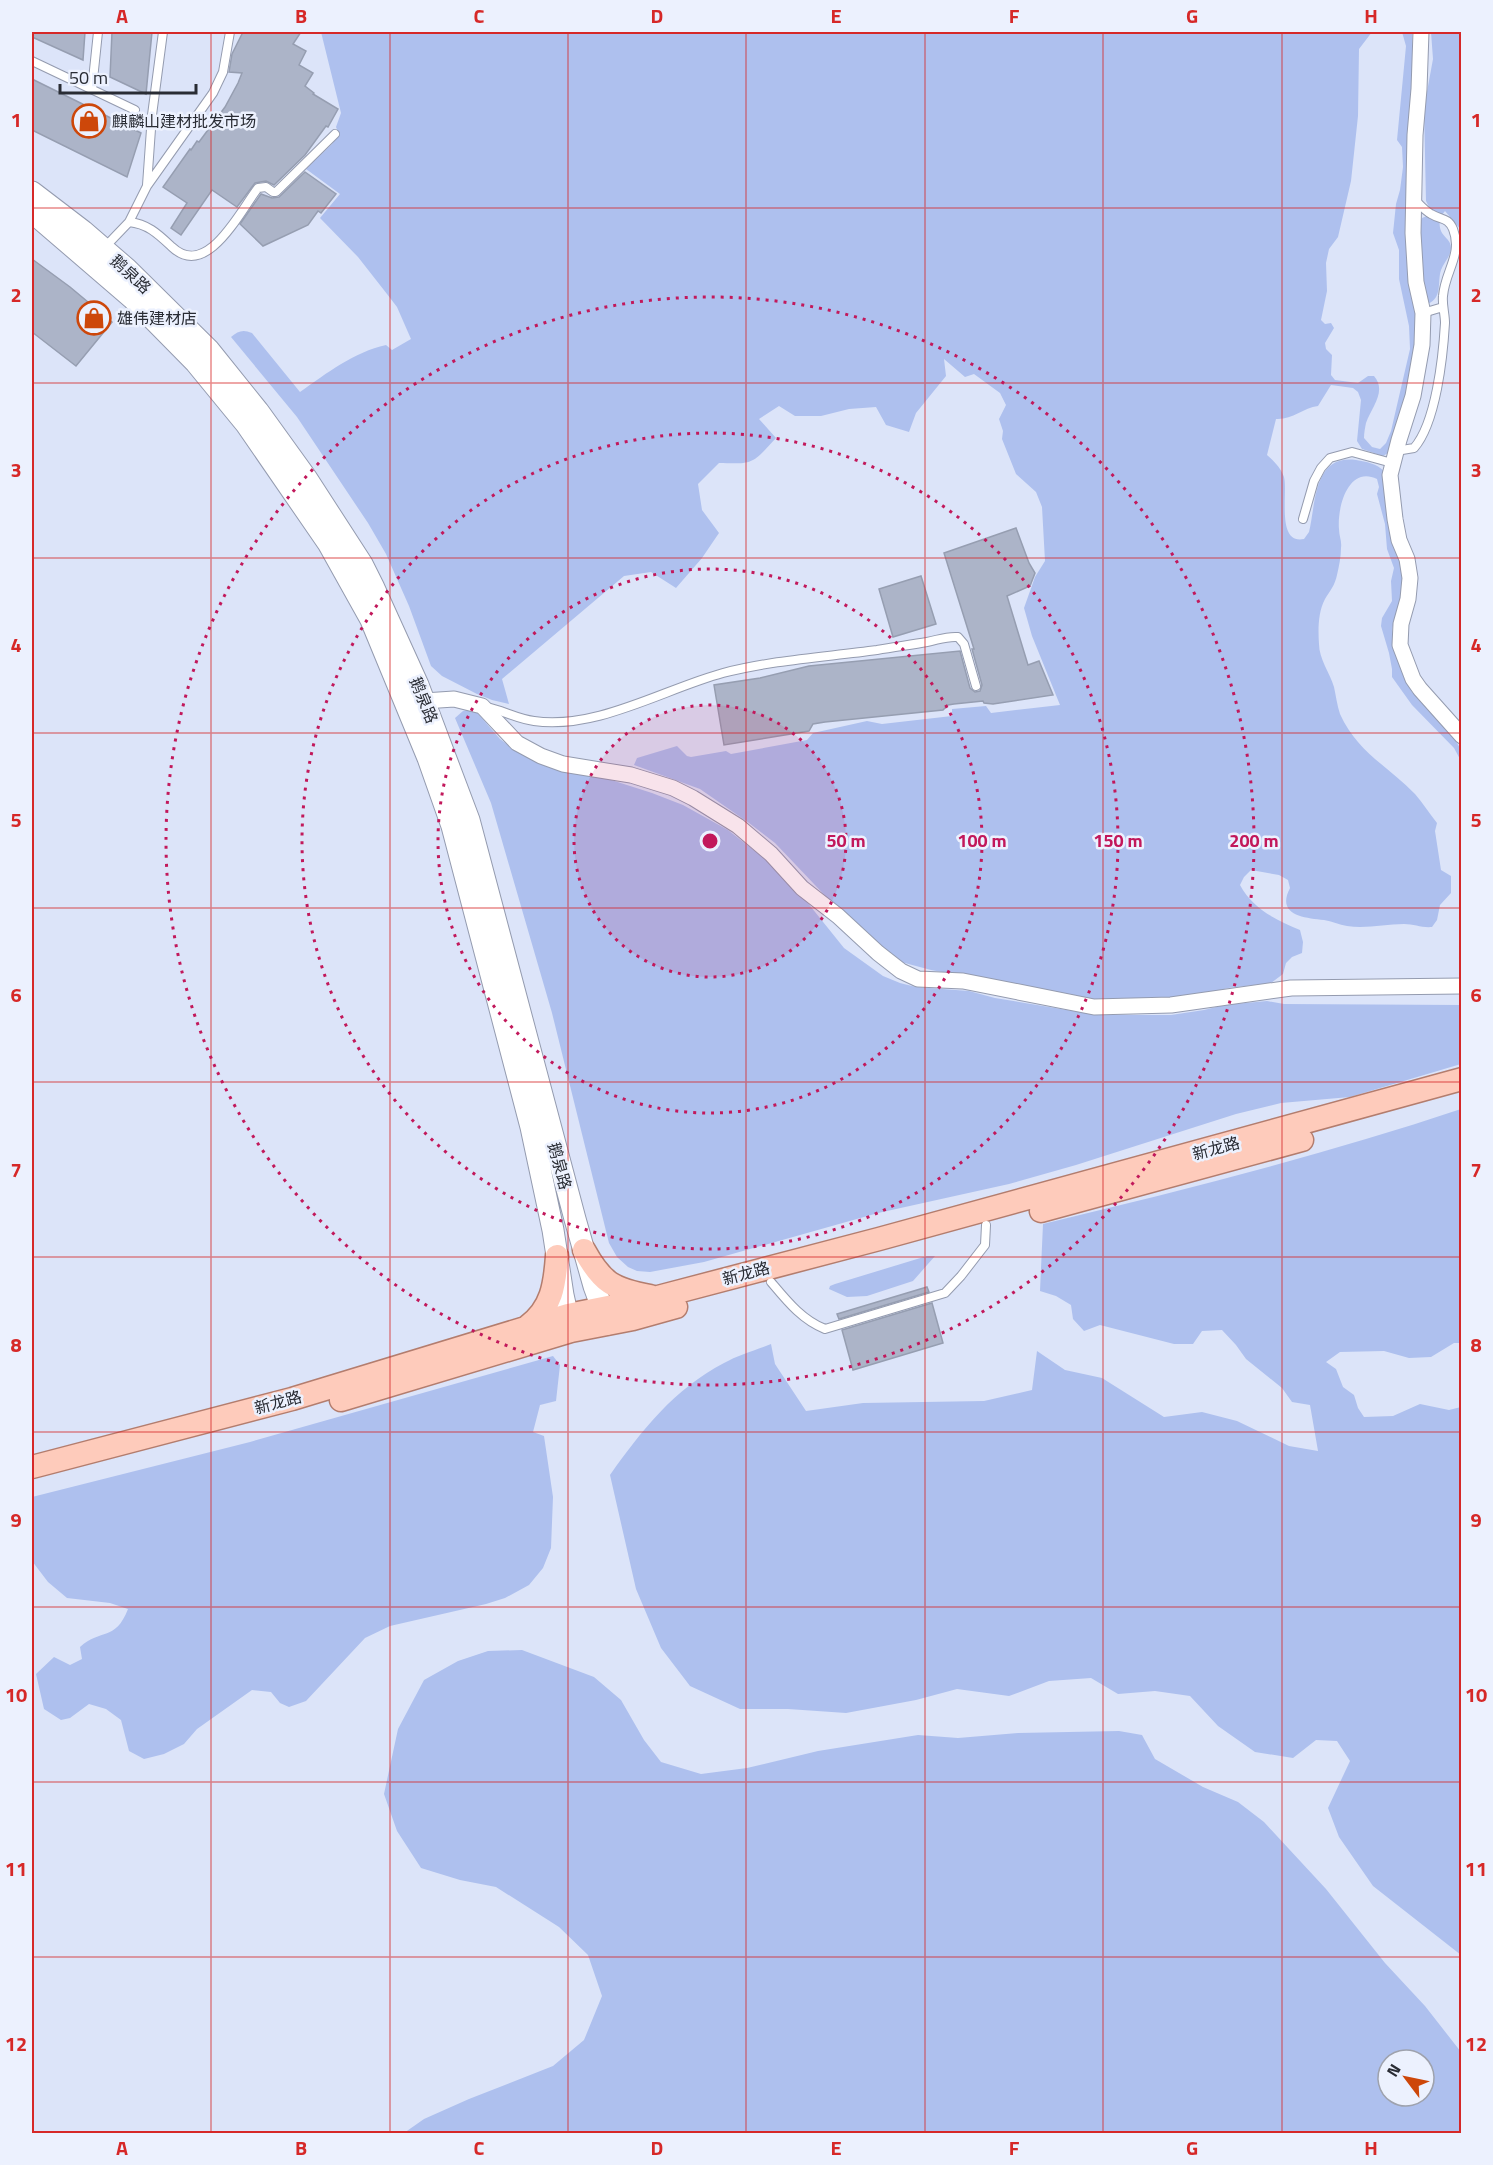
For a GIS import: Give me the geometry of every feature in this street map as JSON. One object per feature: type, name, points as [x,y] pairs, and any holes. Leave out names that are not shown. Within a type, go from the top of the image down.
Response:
[{"type":"main road","name":"鹅泉路","points":[[32,192],[127,269],[209,350],[280,441],[362,564],[424,701],[469,820],[584,1250],[594,1286],[606,1316]]},
{"type":"main road","name":"鹅泉路","points":[[32,212],[132,298],[196,363],[246,424],[328,543],[360,598],[396,678],[452,826],[531,1127],[570,1323]]},
{"type":"main road","name":"新龙路","points":[[606,1316],[658,1297],[1281,1130],[1461,1079]]},
{"type":"main road","name":"新龙路","points":[[32,1467],[292,1399],[527,1327],[570,1323],[771,1282],[1252,1155],[1461,1092]]},
{"type":"main road","points":[[584,1250],[597,1273],[605,1281],[630,1292],[658,1297]]},
{"type":"main road","points":[[527,1327],[538,1319],[553,1293],[556,1256]]},
{"type":"main road","name":"新龙路","points":[[32,1479],[290,1416],[570,1323]]},
{"type":"street","points":[[1421,32],[1413,197],[1414,264],[1423,313],[1422,345],[1417,379],[1390,475],[1399,540],[1407,559],[1410,578],[1408,599],[1401,624],[1400,645],[1413,679],[1461,736]]},
{"type":"street","points":[[424,701],[454,699],[482,706],[517,743],[541,756],[563,764],[631,775],[673,788],[693,798],[716,811],[758,842],[802,888],[838,916],[878,953],[902,971],[918,979],[972,982],[1094,1007],[1171,1005],[1291,988],[1461,986]]},
{"type":"lane","points":[[92,89],[98,32]]},
{"type":"lane","points":[[147,186],[152,115],[164,32]]},
{"type":"lane","points":[[104,249],[129,222],[147,186],[219,82],[230,32]]},
{"type":"lane","points":[[32,61],[135,110]]},
{"type":"lane","points":[[129,222],[144,224],[181,254],[197,256],[203,254],[226,232],[258,188],[266,187],[276,192],[335,134]]},
{"type":"lane","points":[[1303,519],[1314,481],[1330,458],[1352,452],[1394,457],[1414,448],[1420,442],[1439,378],[1445,320],[1443,296],[1457,251],[1454,231],[1445,218],[1430,213],[1413,197]]},
{"type":"lane","points":[[1423,313],[1443,307]]},
{"type":"lane","points":[[482,706],[534,721],[558,722],[578,719],[612,712],[747,667],[892,648],[929,642],[948,636],[958,637],[964,644],[976,686]]},
{"type":"lane","points":[[771,1282],[811,1324],[825,1329],[945,1293],[962,1276],[985,1245],[986,1225]]},
{"type":"shaded area","points":[[321,32],[1372,32],[1359,49],[1358,116],[1351,181],[1338,237],[1329,249],[1326,263],[1327,291],[1321,320],[1325,324],[1331,323],[1334,328],[1325,343],[1326,349],[1332,355],[1331,375],[1335,380],[1358,383],[1368,376],[1374,376],[1378,382],[1379,393],[1366,423],[1364,438],[1372,447],[1380,449],[1386,443],[1391,431],[1410,349],[1409,326],[1399,279],[1399,250],[1393,233],[1403,167],[1402,147],[1397,140],[1406,46],[1402,32],[1412,32],[1416,321],[1413,378],[1390,448],[1383,456],[1362,449],[1357,441],[1361,400],[1358,392],[1353,388],[1331,385],[1318,406],[1287,418],[1276,419],[1267,455],[1284,477],[1286,526],[1295,539],[1304,539],[1309,532],[1319,483],[1324,473],[1332,465],[1342,460],[1356,460],[1368,462],[1385,472],[1403,573],[1401,596],[1392,629],[1394,648],[1412,692],[1456,741],[1461,750],[1461,761],[1454,748],[1412,705],[1392,677],[1389,653],[1381,626],[1382,618],[1392,601],[1391,581],[1394,568],[1387,549],[1385,524],[1377,494],[1379,487],[1377,479],[1367,476],[1359,478],[1352,483],[1342,500],[1339,520],[1340,562],[1335,582],[1321,610],[1319,650],[1334,687],[1340,714],[1355,739],[1415,794],[1437,823],[1435,831],[1441,870],[1451,876],[1451,893],[1440,905],[1437,920],[1432,927],[1404,924],[1354,927],[1300,916],[1289,909],[1286,904],[1290,888],[1288,880],[1279,875],[1251,870],[1240,885],[1245,893],[1266,913],[1300,930],[1303,942],[1302,953],[1292,957],[1286,963],[1283,974],[1271,983],[1168,999],[1103,1001],[931,970],[901,962],[833,904],[775,843],[700,789],[634,765],[637,758],[677,746],[691,757],[726,751],[731,754],[807,740],[813,733],[867,721],[882,724],[952,716],[952,709],[986,706],[991,713],[1060,705],[1032,636],[1024,608],[1035,577],[1045,561],[1042,507],[1036,492],[1016,474],[1002,439],[1003,431],[999,419],[1006,405],[1000,393],[974,374],[965,377],[944,359],[946,376],[916,413],[909,432],[886,425],[876,407],[849,409],[821,416],[795,416],[779,406],[759,419],[776,438],[768,447],[752,461],[719,463],[698,484],[702,510],[719,533],[702,558],[676,588],[651,572],[624,576],[502,679],[509,704],[477,694],[442,676],[431,666],[409,606],[386,554],[368,523],[297,417],[231,337],[241,331],[252,333],[300,392],[341,364],[363,353],[386,345],[392,350],[411,339],[397,307],[358,257],[320,218],[340,194],[306,169],[339,134],[336,127],[341,113]]},
{"type":"shaded area","points":[[1431,32],[1461,32],[1461,230],[1445,211],[1441,216],[1435,214],[1426,201],[1424,108],[1433,59]]},
{"type":"shaded area","points":[[1427,216],[1440,218],[1440,229],[1451,248],[1441,270],[1438,293],[1428,304],[1422,287],[1420,223],[1422,218]]},
{"type":"shaded area","points":[[474,709],[500,739],[516,751],[536,761],[602,777],[652,793],[683,805],[728,830],[775,867],[799,892],[844,948],[883,976],[900,983],[916,987],[969,991],[995,998],[1097,1015],[1171,1015],[1224,1005],[1267,1001],[1284,1004],[1461,1005],[1461,1064],[1350,1097],[1281,1103],[1236,1114],[1009,1184],[878,1213],[704,1262],[650,1272],[637,1271],[628,1267],[617,1257],[609,1243],[552,1013],[491,803],[455,718],[463,711]]},
{"type":"shaded area","points":[[1461,1109],[1461,1343],[1454,1343],[1431,1357],[1409,1358],[1384,1351],[1340,1352],[1326,1362],[1336,1369],[1343,1387],[1354,1395],[1364,1417],[1393,1416],[1420,1404],[1449,1410],[1461,1407],[1461,1955],[1373,1886],[1339,1837],[1328,1808],[1350,1761],[1337,1741],[1316,1740],[1293,1758],[1255,1752],[1218,1726],[1190,1696],[1155,1691],[1118,1694],[1091,1678],[1049,1681],[1009,1696],[957,1689],[916,1700],[846,1713],[788,1709],[740,1709],[690,1686],[661,1648],[636,1589],[610,1475],[634,1442],[674,1398],[706,1373],[729,1360],[771,1344],[775,1364],[806,1411],[863,1403],[984,1401],[1032,1390],[1037,1351],[1065,1370],[1102,1378],[1164,1417],[1202,1412],[1237,1421],[1289,1446],[1318,1451],[1310,1405],[1292,1402],[1282,1388],[1246,1359],[1222,1330],[1202,1331],[1193,1344],[1174,1344],[1100,1325],[1084,1331],[1073,1319],[1071,1305],[1056,1296],[1040,1291],[1043,1224],[1305,1157]]},
{"type":"shaded area","points":[[927,1256],[935,1256],[913,1281],[867,1296],[847,1297],[829,1289],[835,1284]]},
{"type":"shaded area","points":[[553,1356],[560,1365],[556,1401],[540,1405],[533,1432],[544,1436],[553,1497],[551,1548],[543,1568],[529,1585],[505,1598],[486,1604],[390,1626],[365,1638],[306,1701],[289,1707],[280,1703],[271,1692],[252,1690],[197,1729],[184,1744],[164,1754],[144,1759],[129,1751],[121,1720],[106,1709],[89,1704],[70,1718],[61,1720],[44,1709],[36,1674],[54,1657],[70,1665],[82,1659],[80,1647],[88,1641],[113,1631],[128,1609],[110,1603],[67,1598],[48,1582],[32,1561],[32,1497],[250,1442]]},
{"type":"shaded area","points":[[522,1650],[594,1677],[621,1700],[644,1740],[661,1762],[701,1774],[747,1768],[818,1751],[918,1735],[958,1738],[1018,1733],[1119,1731],[1142,1735],[1155,1759],[1203,1787],[1238,1802],[1264,1822],[1326,1889],[1385,1963],[1425,2006],[1461,2052],[1461,2133],[404,2133],[424,2119],[553,2066],[584,2040],[602,1996],[588,1955],[559,1927],[496,1887],[460,1880],[421,1868],[397,1831],[384,1794],[398,1729],[424,1680],[458,1661],[488,1651]]},
{"type":"building","points":[[32,32],[85,32],[83,60],[32,37]]},
{"type":"building","points":[[112,32],[152,32],[146,94],[110,77]]},
{"type":"building","points":[[243,32],[301,32],[293,44],[306,51],[299,65],[313,73],[305,86],[313,94],[338,109],[328,127],[326,126],[305,155],[274,185],[266,181],[255,183],[237,207],[212,190],[181,235],[171,228],[187,203],[163,187],[190,149],[197,141],[199,142],[225,107],[238,83],[242,73],[229,72],[232,54]]},
{"type":"building","points":[[32,79],[141,133],[127,177],[32,130]]},
{"type":"building","points":[[305,172],[336,194],[321,213],[318,211],[308,225],[263,246],[240,224],[261,194],[272,198],[279,197]]},
{"type":"building","points":[[32,259],[112,322],[76,366],[32,332]]},
{"type":"building","points":[[1016,528],[1035,573],[1030,586],[1007,596],[1028,665],[1039,661],[1053,695],[993,704],[983,701],[954,704],[948,705],[943,710],[825,722],[813,724],[809,731],[724,745],[714,685],[760,678],[809,666],[960,651],[970,688],[975,692],[980,691],[982,685],[972,649],[974,649],[944,553]]},
{"type":"building","points":[[921,576],[936,624],[893,637],[879,589]]},
{"type":"building","points":[[927,1287],[929,1292],[839,1319],[837,1314]]},
{"type":"building","points":[[932,1303],[943,1343],[853,1370],[842,1330]]},
{"type":"place","name":"麒麟山建材批发市场","points":[[89,121]]},
{"type":"place","name":"雄伟建材店","points":[[94,318]]}]
